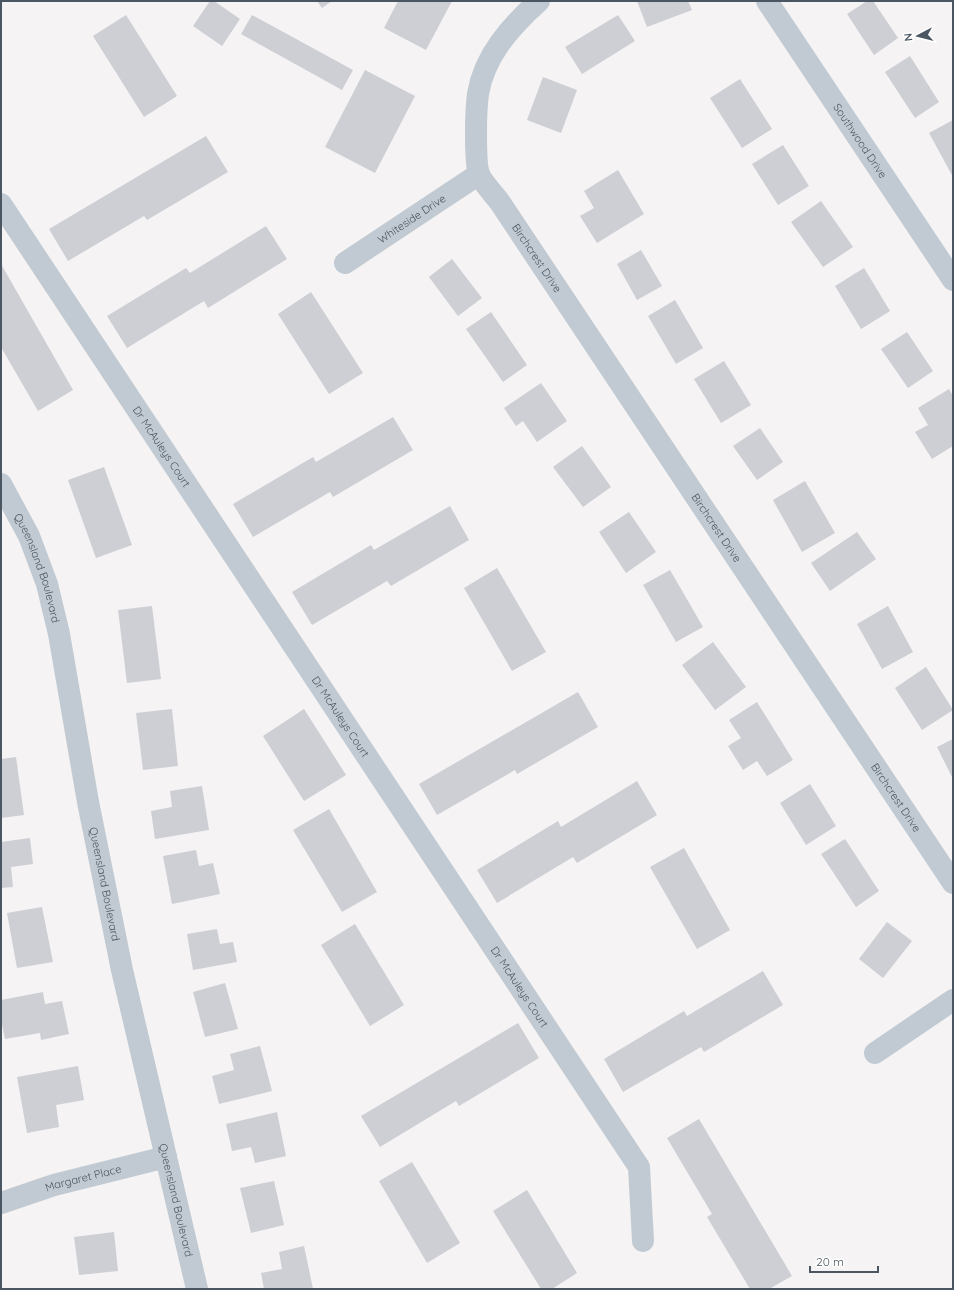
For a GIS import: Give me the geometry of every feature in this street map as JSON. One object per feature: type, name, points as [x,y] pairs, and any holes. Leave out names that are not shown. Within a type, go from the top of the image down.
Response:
[{"type":"street","points":[[479,174],[476,149],[476,110],[478,93],[483,77],[489,61],[497,47],[518,20],[539,1]]},
{"type":"street","name":"Southwood Drive","points":[[767,1],[953,280]]},
{"type":"street","name":"Whiteside Drive","points":[[345,263],[479,174]]},
{"type":"street","name":"Birchcrest Drive","points":[[479,174],[953,883]]},
{"type":"street","name":"Dr McAuleys Court","points":[[1,204],[639,1167],[643,1241]]},
{"type":"street","name":"Queensland Boulevard","points":[[1,484],[29,536],[47,584],[59,634],[88,802],[120,962],[197,1289]]},
{"type":"street","points":[[875,1053],[953,1000]]},
{"type":"street","name":"Margaret Place","points":[[1,1203],[54,1185],[166,1157]]},
{"type":"building","points":[[210,1],[214,1],[240,19],[222,46],[193,26]]},
{"type":"building","points":[[317,1],[332,1],[322,8]]},
{"type":"building","points":[[398,1],[452,1],[426,50],[384,28]]},
{"type":"building","points":[[637,1],[688,1],[692,10],[647,27]]},
{"type":"building","points":[[867,1],[873,1],[898,38],[874,55],[847,14]]},
{"type":"building","points":[[126,15],[177,96],[144,117],[93,36]]},
{"type":"building","points":[[252,15],[353,70],[342,90],[241,34]]},
{"type":"building","points":[[618,15],[635,41],[582,74],[565,47]]},
{"type":"building","points":[[910,56],[939,102],[915,118],[885,72]]},
{"type":"building","points":[[365,70],[415,96],[375,173],[325,147]]},
{"type":"building","points":[[543,77],[577,90],[561,133],[527,120]]},
{"type":"building","points":[[740,79],[772,129],[742,148],[710,98]]},
{"type":"building","points":[[953,120],[953,177],[929,133]]},
{"type":"building","points":[[206,136],[228,172],[147,220],[144,216],[68,261],[49,229]]},
{"type":"building","points":[[783,145],[809,186],[778,205],[752,164]]},
{"type":"building","points":[[618,170],[644,214],[597,243],[580,216],[594,208],[584,191]]},
{"type":"building","points":[[821,201],[853,247],[823,267],[791,222]]},
{"type":"building","points":[[266,226],[287,259],[208,308],[204,301],[127,348],[107,316],[186,268],[190,273]]},
{"type":"building","points":[[641,250],[662,286],[637,300],[617,264]]},
{"type":"building","points":[[452,259],[482,298],[458,316],[429,277]]},
{"type":"building","points":[[1,264],[73,390],[38,411],[1,347]]},
{"type":"building","points":[[864,268],[890,311],[861,329],[835,286]]},
{"type":"building","points":[[311,292],[363,373],[329,394],[278,314]]},
{"type":"building","points":[[675,300],[703,348],[676,364],[648,316]]},
{"type":"building","points":[[491,312],[527,365],[503,382],[466,329]]},
{"type":"building","points":[[907,332],[933,371],[908,388],[881,349]]},
{"type":"building","points":[[724,361],[751,405],[721,423],[694,379]]},
{"type":"building","points":[[541,383],[567,421],[537,442],[523,421],[516,426],[504,408]]},
{"type":"building","points":[[949,389],[953,396],[953,446],[932,459],[915,432],[928,425],[918,408]]},
{"type":"building","points":[[393,417],[413,450],[333,497],[330,492],[253,537],[233,504],[313,457],[316,462]]},
{"type":"building","points":[[760,428],[783,462],[757,480],[733,446]]},
{"type":"building","points":[[582,446],[611,487],[583,507],[553,467]]},
{"type":"building","points":[[104,467],[132,545],[96,558],[68,480]]},
{"type":"building","points":[[805,481],[835,533],[802,552],[773,500]]},
{"type":"building","points":[[450,506],[469,540],[391,586],[387,581],[312,625],[292,592],[371,545],[374,550]]},
{"type":"building","points":[[629,512],[656,552],[626,573],[599,532]]},
{"type":"building","points":[[857,532],[876,559],[830,591],[811,563]]},
{"type":"building","points":[[497,568],[546,652],[512,671],[464,588]]},
{"type":"building","points":[[670,570],[703,627],[676,642],[643,585]]},
{"type":"building","points":[[152,606],[161,679],[127,683],[118,610]]},
{"type":"building","points":[[888,606],[913,652],[882,669],[857,624]]},
{"type":"building","points":[[713,642],[746,687],[715,710],[682,665]]},
{"type":"building","points":[[926,667],[953,710],[922,730],[895,688]]},
{"type":"building","points":[[578,692],[598,727],[517,774],[515,770],[437,815],[419,784]]},
{"type":"building","points":[[757,702],[793,760],[767,776],[757,761],[743,770],[728,746],[741,738],[729,720]]},
{"type":"building","points":[[172,709],[178,766],[143,770],[136,713]]},
{"type":"building","points":[[304,709],[346,775],[304,801],[263,736]]},
{"type":"building","points":[[953,739],[953,779],[937,747]]},
{"type":"building","points":[[16,757],[24,815],[1,818],[1,759]]},
{"type":"building","points":[[637,781],[657,815],[577,863],[573,857],[497,903],[477,870],[558,821],[561,827]]},
{"type":"building","points":[[810,784],[836,826],[806,845],[780,803]]},
{"type":"building","points":[[202,786],[209,830],[155,839],[151,811],[172,807],[170,791]]},
{"type":"building","points":[[329,809],[377,892],[342,912],[293,830]]},
{"type":"building","points":[[30,838],[33,864],[11,867],[13,887],[1,888],[1,842]]},
{"type":"building","points":[[845,839],[879,891],[856,907],[821,854]]},
{"type":"building","points":[[684,848],[730,930],[697,949],[650,867]]},
{"type":"building","points":[[196,850],[199,866],[213,863],[220,894],[172,904],[163,856]]},
{"type":"building","points":[[42,907],[53,962],[17,968],[7,913]]},
{"type":"building","points":[[887,922],[912,941],[883,978],[859,959]]},
{"type":"building","points":[[355,924],[404,1005],[370,1026],[321,945]]},
{"type":"building","points":[[217,929],[220,944],[233,942],[237,962],[193,970],[187,934]]},
{"type":"building","points":[[763,971],[783,1005],[704,1052],[701,1047],[623,1092],[604,1059],[684,1011],[687,1016]]},
{"type":"building","points":[[225,983],[238,1029],[205,1037],[193,992]]},
{"type":"building","points":[[43,992],[45,1004],[62,1001],[69,1034],[41,1040],[40,1033],[5,1039],[1,1020],[1,1000]]},
{"type":"building","points":[[518,1023],[539,1058],[459,1106],[456,1101],[380,1147],[361,1116]]},
{"type":"building","points":[[260,1046],[272,1091],[219,1104],[212,1076],[234,1070],[230,1054]]},
{"type":"building","points":[[78,1066],[84,1100],[56,1105],[59,1127],[27,1133],[17,1077]]},
{"type":"building","points":[[277,1112],[286,1156],[255,1163],[251,1147],[232,1151],[226,1124]]},
{"type":"building","points":[[699,1119],[792,1276],[769,1289],[750,1289],[707,1217],[712,1214],[667,1138]]},
{"type":"building","points":[[412,1162],[460,1243],[427,1263],[379,1181]]},
{"type":"building","points":[[274,1181],[284,1225],[251,1233],[240,1188]]},
{"type":"building","points":[[527,1190],[577,1273],[552,1289],[541,1289],[493,1211]]},
{"type":"building","points":[[114,1232],[118,1271],[79,1275],[74,1237]]},
{"type":"building","points":[[304,1246],[313,1289],[264,1289],[261,1273],[282,1269],[279,1252]]}]
